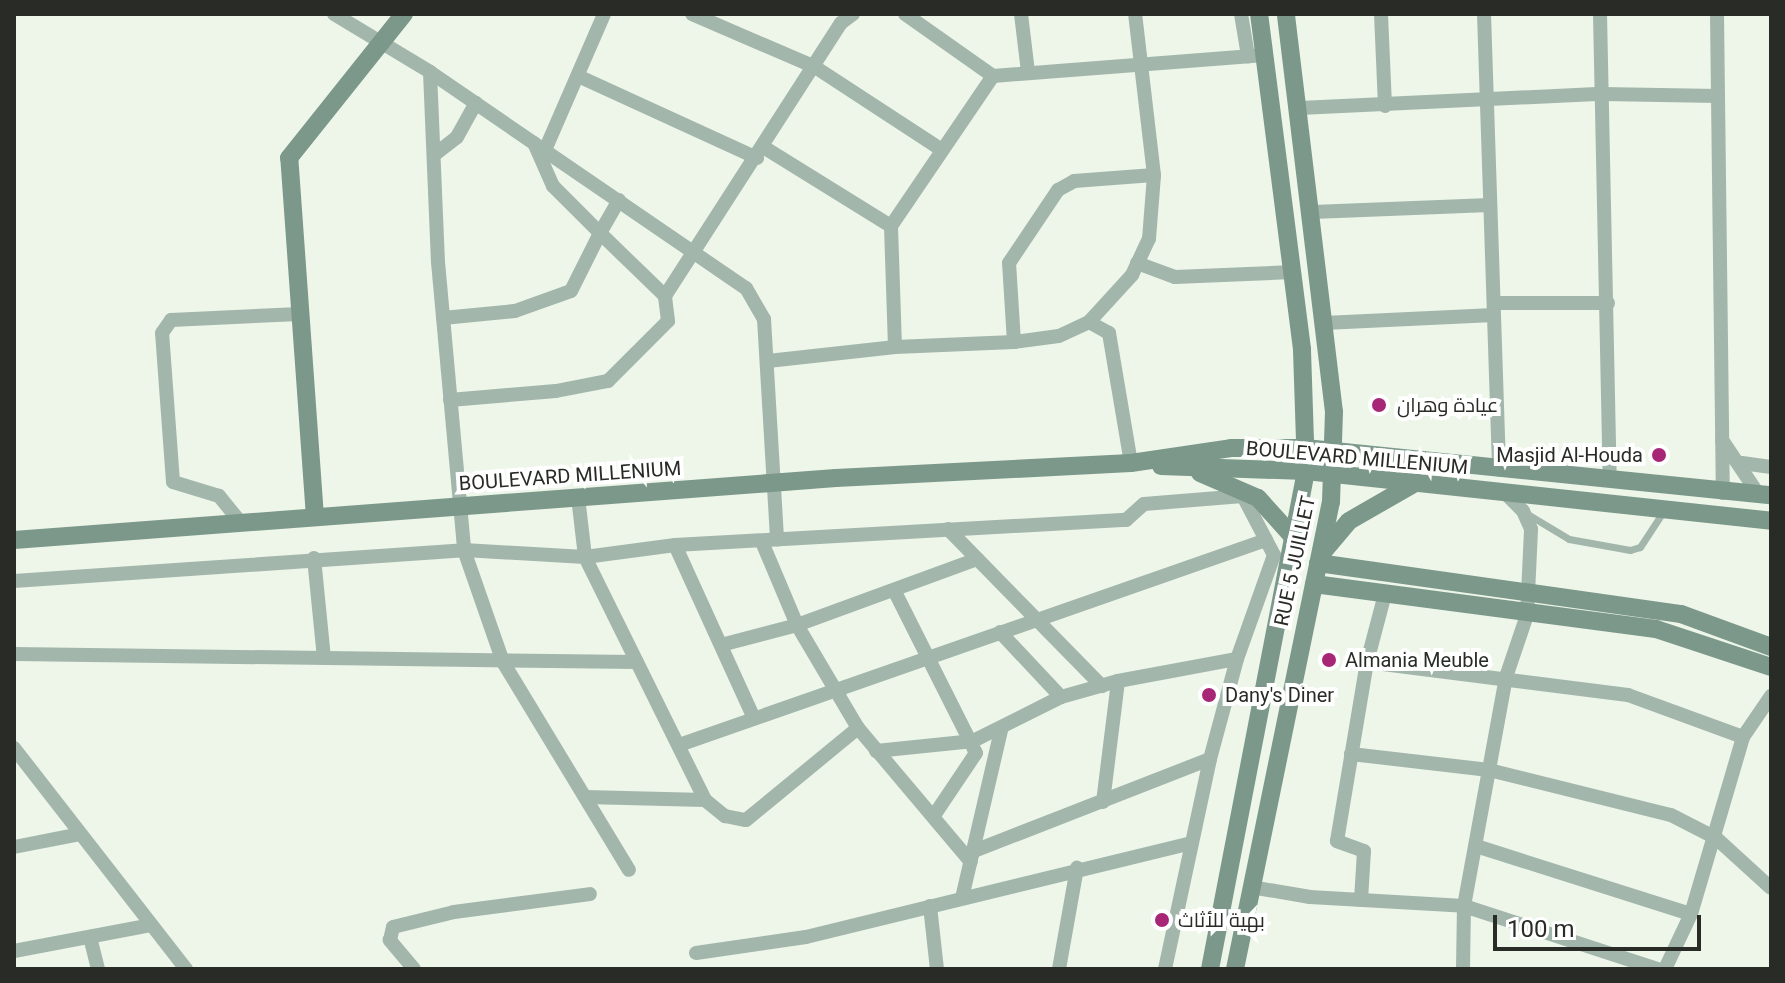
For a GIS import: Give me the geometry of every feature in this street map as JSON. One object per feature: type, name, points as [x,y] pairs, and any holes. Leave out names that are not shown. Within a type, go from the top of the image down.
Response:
[{"type":"main road","points":[[315,517],[289,158],[377,42],[404,14]]},
{"type":"main road","name":"RUE 5 JUILLET","points":[[1210,969],[1286,549],[1306,471],[1302,349],[1256,55],[1259,14]]},
{"type":"main road","name":"RUE 5 JUILLET","points":[[1235,969],[1319,559],[1332,474],[1324,323],[1313,212],[1286,14]]},
{"type":"main road","name":"BOULEVARD MILLENIUM","points":[[14,540],[773,483],[1131,463],[1231,448],[1305,448],[1765,495]]},
{"type":"main road","name":"BOULEVARD MILLENIUM","points":[[1131,463],[1186,468],[1306,471],[1771,521]]},
{"type":"main road","points":[[1186,468],[1258,498],[1286,549]]},
{"type":"main road","points":[[1415,483],[1349,521],[1319,559],[1681,614],[1771,647]]},
{"type":"main road","points":[[1314,584],[1527,615],[1656,629],[1771,667]]},
{"type":"street","points":[[334,14],[430,72],[746,288],[764,319],[777,540]]},
{"type":"street","points":[[450,400],[556,391],[608,381],[668,321],[665,296],[553,186],[540,146],[578,76],[604,14]]},
{"type":"street","points":[[692,14],[815,67],[942,150]]},
{"type":"street","points":[[905,14],[993,76],[1256,55],[1241,14]]},
{"type":"street","points":[[1021,14],[1028,72]]},
{"type":"street","points":[[768,361],[895,347],[1014,342],[1059,336],[1089,322],[1137,263],[1149,239],[1154,175],[1135,14]]},
{"type":"street","points":[[1381,14],[1385,106]]},
{"type":"street","points":[[1484,14],[1499,470]]},
{"type":"street","points":[[1600,14],[1610,480]]},
{"type":"street","points":[[1717,14],[1723,493]]},
{"type":"street","points":[[665,296],[761,153],[844,17]]},
{"type":"street","points":[[430,72],[443,318],[464,550],[503,662],[629,870]]},
{"type":"street","points":[[578,76],[761,153],[891,226]]},
{"type":"street","points":[[895,347],[891,226],[993,76]]},
{"type":"street","points":[[1300,108],[1602,94],[1718,96]]},
{"type":"street","points":[[434,155],[457,137],[476,103]]},
{"type":"street","points":[[1014,342],[1007,282],[1009,263],[1058,190],[1074,181],[1154,175]]},
{"type":"street","points":[[443,318],[515,311],[571,291],[619,200]]},
{"type":"street","points":[[1313,212],[1490,205]]},
{"type":"street","points":[[1137,263],[1175,277],[1292,272]]},
{"type":"street","points":[[1324,323],[1608,303]]},
{"type":"street","points":[[241,523],[219,496],[173,482],[164,326],[171,320],[300,314]]},
{"type":"street","points":[[1089,322],[1109,333],[1131,463]]},
{"type":"street","points":[[1722,440],[1765,495]]},
{"type":"street","points":[[1742,463],[1771,467]]},
{"type":"street","points":[[1463,969],[1464,906],[1506,677],[1527,615],[1531,529],[1523,511],[1505,493]]},
{"type":"street","points":[[14,581],[464,550],[585,557],[675,545],[1126,520],[1144,504],[1243,496],[1266,540],[1286,549],[1237,659],[1210,759],[1165,969]]},
{"type":"street","points":[[578,497],[585,557],[705,800],[725,816],[746,820],[858,728]]},
{"type":"street","points":[[948,529],[1102,686]]},
{"type":"street","points":[[679,745],[1266,540]]},
{"type":"street","points":[[762,542],[797,625],[858,728],[972,857]]},
{"type":"street","points":[[675,545],[754,718]]},
{"type":"street","points":[[314,558],[324,658]]},
{"type":"street","points":[[721,645],[797,625],[977,559]]},
{"type":"street","points":[[894,590],[973,741],[975,758],[935,814]]},
{"type":"street","points":[[1361,900],[1364,851],[1337,841],[1367,662],[1385,594]]},
{"type":"street","points":[[1000,632],[1061,697]]},
{"type":"street","points":[[14,654],[637,662]]},
{"type":"street","points":[[876,751],[973,741],[1001,730],[1061,697],[1118,681],[1237,659]]},
{"type":"street","points":[[1367,662],[1506,677],[1654,701],[1743,737]]},
{"type":"street","points":[[1103,802],[1118,681]]},
{"type":"street","points":[[1665,969],[1691,914],[1716,838],[1743,737],[1771,696]]},
{"type":"street","points":[[962,898],[1001,730]]},
{"type":"street","points":[[14,749],[186,969]]},
{"type":"street","points":[[1351,754],[1489,770],[1671,815],[1716,838],[1770,885]]},
{"type":"street","points":[[972,857],[1210,759]]},
{"type":"street","points":[[585,797],[705,800]]},
{"type":"street","points":[[14,847],[80,834]]},
{"type":"street","points":[[696,953],[806,937],[1077,868],[1192,843]]},
{"type":"street","points":[[1476,846],[1691,914]]},
{"type":"street","points":[[1059,969],[1077,868]]},
{"type":"street","points":[[1251,887],[1361,900],[1464,906],[1658,969]]},
{"type":"street","points":[[414,969],[390,940],[393,927],[454,912],[590,894]]},
{"type":"street","points":[[930,906],[937,969]]},
{"type":"street","points":[[14,951],[151,925]]},
{"type":"street","points":[[90,937],[98,969]]},
{"type":"lane","points":[[1523,511],[1569,539],[1630,550],[1640,547],[1664,510]]},
{"type":"place","name":"عيادة وهران","points":[[1379,405]]},
{"type":"place","name":"Masjid Al-Houda","points":[[1659,455]]},
{"type":"place","name":"Almania Meuble","points":[[1329,660]]},
{"type":"place","name":"Dany's Diner","points":[[1209,695]]},
{"type":"place","name":"بهية للأثاث","points":[[1162,920]]}]
